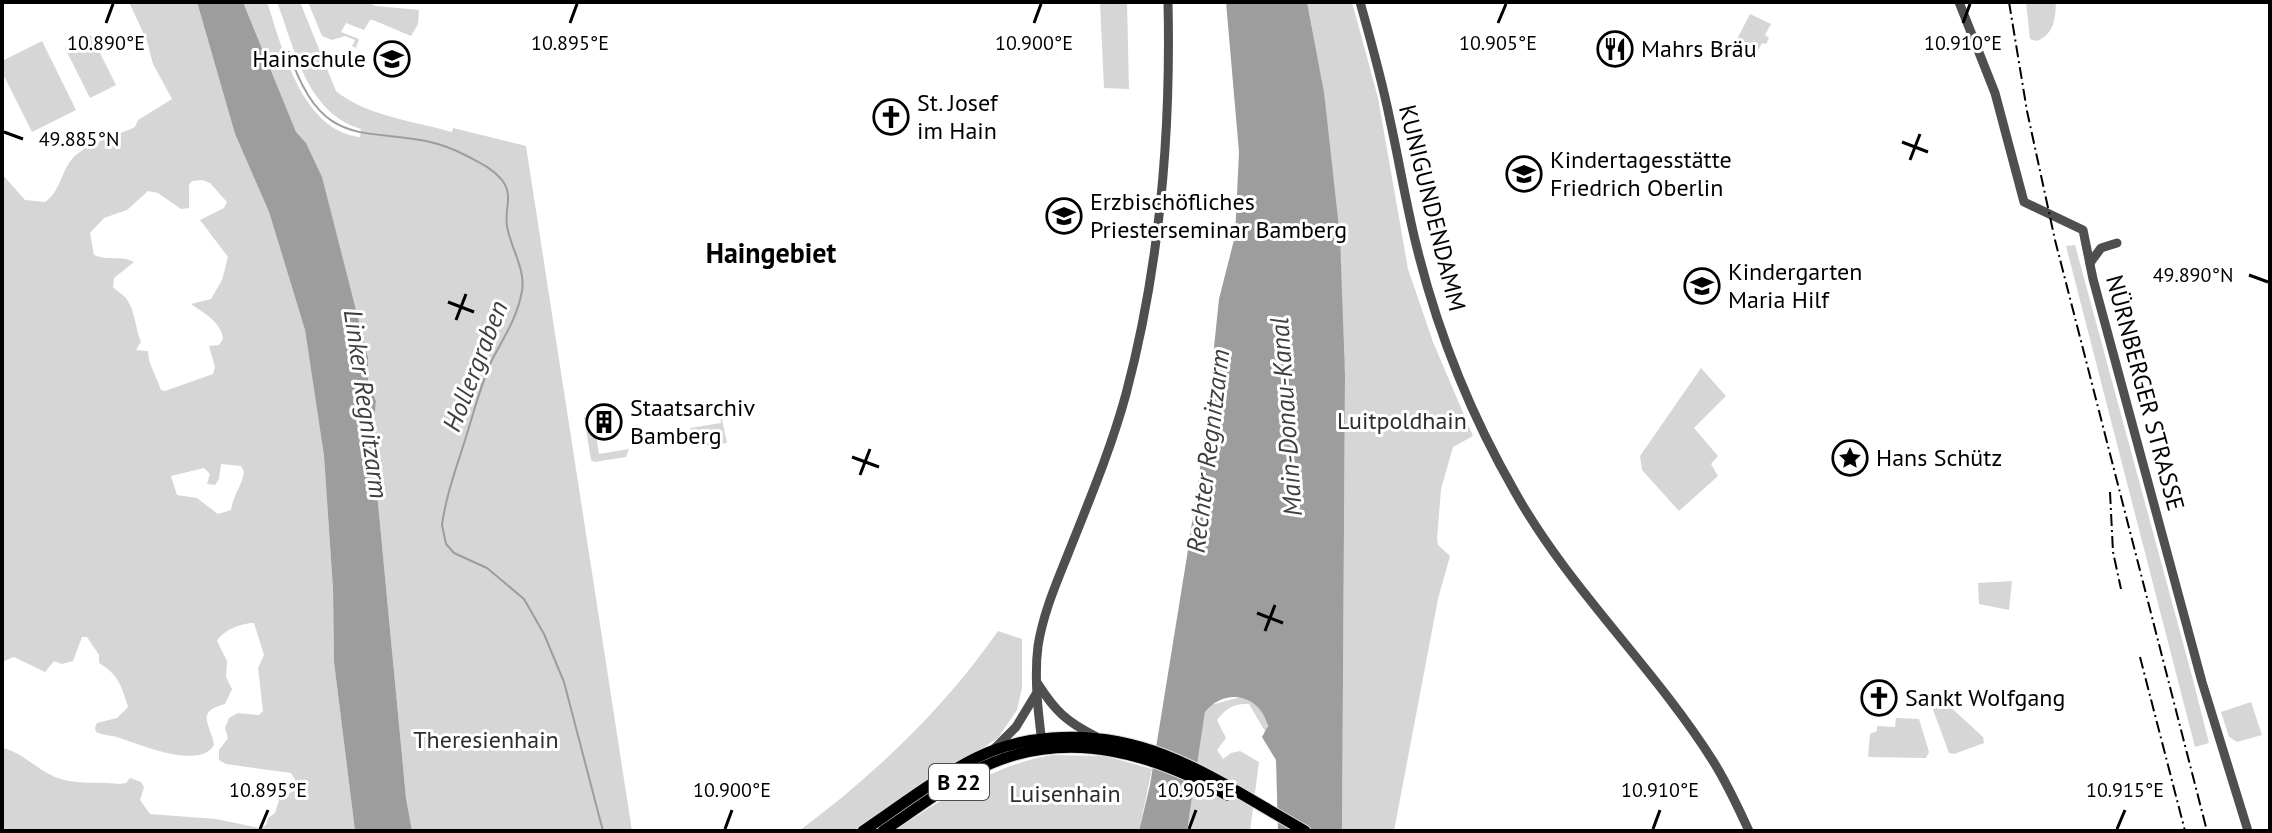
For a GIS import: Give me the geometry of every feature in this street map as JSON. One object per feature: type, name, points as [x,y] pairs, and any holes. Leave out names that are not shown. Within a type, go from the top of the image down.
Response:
[{"type":"main road","name":"B 22","points":[[863,831],[967,763],[991,751],[1095,736],[1178,760],[1305,831]]},
{"type":"main road","name":"B 22","points":[[883,831],[976,771],[1043,744],[1127,747],[1194,777],[1290,831]]},
{"type":"street","points":[[1043,744],[1037,686],[1038,647],[1045,614],[1114,435],[1141,329],[1161,201],[1168,78],[1168,2]]},
{"type":"street","name":"KUNIGUNDENDAMM","points":[[1360,2],[1390,120],[1419,257],[1446,344],[1477,417],[1514,491],[1557,558],[1670,701],[1722,775],[1749,831]]},
{"type":"street","name":"NÜRNBERGER STRASSE","points":[[1959,2],[1989,75],[2024,202],[2083,230],[2202,682],[2248,831]]},
{"type":"street","points":[[2090,263],[2092,256],[2101,248],[2117,243]]},
{"type":"street","points":[[1037,686],[1056,711],[1095,736]]},
{"type":"street","points":[[991,751],[1016,727],[1037,686]]},
{"type":"green space","points":[[129,2],[197,2],[235,134],[269,212],[305,330],[324,456],[333,589],[334,662],[355,831],[2,831],[2,748],[67,781],[119,784],[126,783],[130,778],[141,782],[144,787],[140,800],[150,814],[216,819],[259,828],[266,825],[268,818],[275,813],[280,797],[294,791],[297,783],[291,773],[226,764],[219,760],[219,750],[228,738],[225,728],[229,718],[238,713],[259,715],[263,711],[258,668],[264,655],[254,623],[233,628],[217,641],[227,661],[226,677],[232,689],[225,704],[207,715],[214,745],[207,752],[196,755],[170,754],[96,732],[97,723],[117,718],[128,707],[118,681],[99,663],[99,655],[87,637],[82,637],[73,661],[62,664],[54,661],[45,672],[14,657],[2,662],[2,174],[25,200],[45,202],[54,193],[68,164],[78,153],[135,127],[138,120],[172,99],[153,64],[147,41]],"holes":[[[192,181],[210,183],[227,202],[224,208],[200,220],[228,257],[222,280],[211,299],[191,304],[215,322],[223,339],[219,345],[209,346],[215,367],[213,374],[165,391],[161,390],[148,351],[136,350],[141,342],[133,312],[128,301],[113,287],[114,278],[134,262],[94,255],[90,233],[104,218],[127,210],[148,191],[158,193],[181,209],[189,208],[189,185]],[[221,464],[241,466],[244,472],[231,510],[218,514],[197,498],[177,495],[171,476],[204,468],[210,474],[207,484],[215,485]]]},
{"type":"green space","name":"Theresienhain","points":[[243,2],[267,2],[297,84],[323,120],[340,131],[360,137],[361,129],[343,121],[315,94],[297,59],[277,2],[300,2],[336,91],[348,99],[407,121],[452,132],[453,128],[526,146],[632,831],[412,831],[406,798],[372,440],[376,401],[368,383],[368,358],[321,176],[306,143],[296,133]]},
{"type":"green space","points":[[308,2],[366,2],[376,6],[419,10],[418,24],[411,36],[373,20],[364,30],[346,23],[341,32],[359,39],[356,48],[352,46],[355,40],[345,36],[332,40],[322,36]]},
{"type":"green space","points":[[1100,2],[1127,2],[1129,89],[1104,88]]},
{"type":"green space","name":"Luitpoldhain","points":[[1307,2],[1352,2],[1378,98],[1408,269],[1433,342],[1473,436],[1453,447],[1441,489],[1437,539],[1438,545],[1450,556],[1438,599],[1394,831],[1342,831],[1345,375],[1324,92]]},
{"type":"green space","points":[[2026,2],[2056,2],[2051,30],[2037,41],[2030,39]]},
{"type":"green space","points":[[1750,14],[1771,24],[1765,35],[1769,38],[1766,44],[1762,43],[1756,54],[1735,43]]},
{"type":"green space","points":[[91,35],[116,85],[90,98],[65,48]]},
{"type":"green space","points":[[42,41],[76,110],[32,132],[2,72],[2,61]]},
{"type":"green space","points":[[2075,245],[2209,743],[2195,747],[2066,246]]},
{"type":"green space","points":[[1701,368],[1726,396],[1694,428],[1718,456],[1711,464],[1718,476],[1679,511],[1642,470],[1640,456]]},
{"type":"green space","points":[[719,406],[727,443],[695,447],[690,428],[721,423]]},
{"type":"green space","points":[[593,416],[599,454],[629,449],[626,457],[591,460],[584,417]]},
{"type":"green space","points":[[2012,581],[2009,610],[1979,604],[1978,583]]},
{"type":"green space","points":[[998,631],[1022,639],[1022,688],[1017,710],[998,738],[853,831],[799,831],[881,764],[931,714]]},
{"type":"green space","points":[[1934,692],[1983,737],[1984,743],[1949,753],[1928,696]]},
{"type":"green space","points":[[1240,697],[1262,709],[1267,720],[1266,733],[1249,704],[1235,705],[1217,720],[1226,738],[1217,750],[1223,759],[1240,751],[1259,762],[1250,831],[1187,831],[1205,712],[1211,705]]},
{"type":"green space","points":[[2251,702],[2262,735],[2237,742],[2229,737],[2221,712]]},
{"type":"green space","points":[[1896,718],[1919,719],[1929,752],[1926,758],[1868,757],[1870,734],[1877,731],[1877,726],[1895,727]]},
{"type":"green space","name":"Luisenhain","points":[[1052,755],[1105,756],[1152,769],[1139,831],[894,831],[950,795],[989,775],[1009,766]]},
{"type":"water","name":"Linker Regnitzarm","points":[[197,2],[243,2],[296,132],[306,143],[322,177],[368,358],[368,383],[376,401],[372,440],[406,798],[412,831],[355,831],[334,662],[333,589],[324,456],[305,330],[269,212],[235,134]]},
{"type":"water","points":[[1226,2],[1307,2],[1324,92],[1340,237],[1345,375],[1342,831],[1278,831],[1276,760],[1262,737],[1268,726],[1258,707],[1250,701],[1232,697],[1213,704],[1205,712],[1187,831],[1139,831],[1150,785],[1187,556],[1205,434],[1219,299],[1235,236],[1239,152]]},
{"type":"waterway","name":"Hollergraben","points":[[289,52],[304,89],[321,112],[341,126],[438,144],[486,166],[506,186],[506,220],[520,266],[522,291],[513,319],[480,390],[442,525],[446,544],[454,553],[487,568],[524,599],[544,634],[564,682],[603,831]]},
{"type":"railway","points":[[2009,2],[2027,111],[2055,240],[2207,831]]},
{"type":"railway","points":[[2110,492],[2113,552],[2121,589]]},
{"type":"railway","points":[[2140,657],[2185,831]]},
{"type":"place","name":"Mahrs Bräu","points":[[1615,49]]},
{"type":"place","name":"Hainschule","points":[[392,59]]},
{"type":"place","name":"St. Josef im Hain","points":[[891,117]]},
{"type":"place","name":"Kindertagesstätte Friedrich Oberlin","points":[[1524,174]]},
{"type":"place","name":"Erzbischöfliches Priesterseminar Bamberg","points":[[1064,216]]},
{"type":"place","name":"Kindergarten Maria Hilf","points":[[1702,286]]},
{"type":"place","name":"Staatsarchiv Bamberg","points":[[604,422]]},
{"type":"place","name":"Hans Schütz","points":[[1850,458]]},
{"type":"place","name":"Sankt Wolfgang","points":[[1879,698]]},
{"type":"district","name":"Haingebiet","points":[[771,253]]},
{"type":"water label","name":"Main-Donau-Kanal","points":[[1286,417]]},
{"type":"water label","name":"Rechter Regnitzarm","points":[[1208,451]]}]
